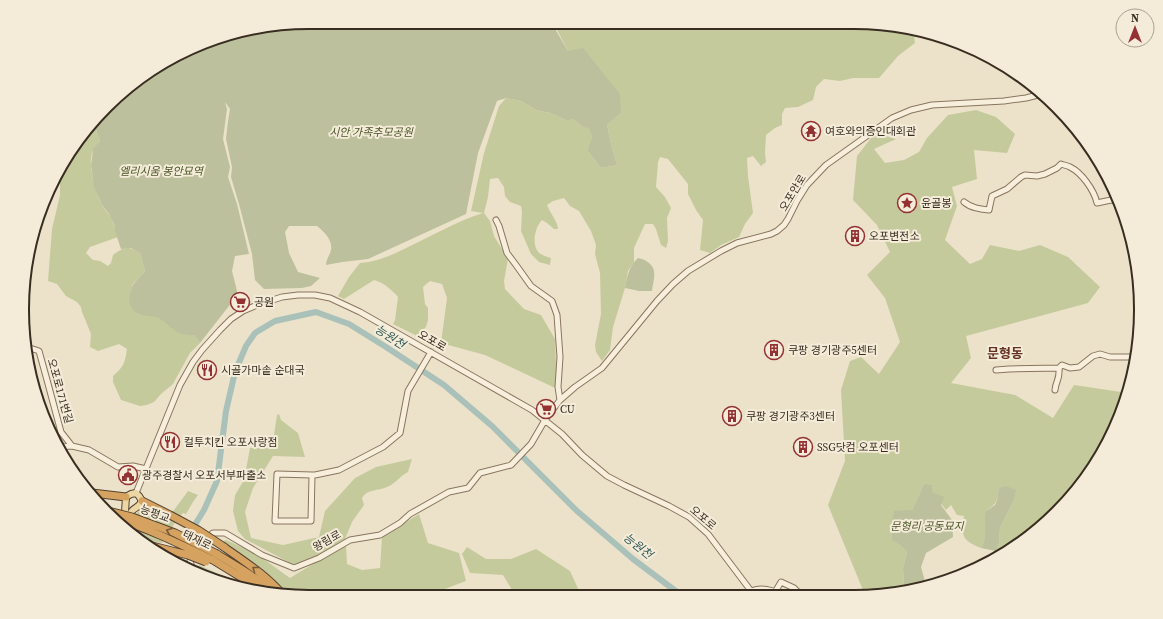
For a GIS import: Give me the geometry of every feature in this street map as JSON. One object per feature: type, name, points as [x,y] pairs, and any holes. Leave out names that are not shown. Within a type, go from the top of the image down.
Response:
[{"type":"highway","points":[[99,494],[126,497]]},
{"type":"highway","points":[[142,501],[198,530],[263,575],[277,588]]},
{"type":"highway","name":"능평교","points":[[117,513],[132,517],[175,533],[212,558]]},
{"type":"highway","name":"태재로","points":[[128,522],[171,539],[246,572],[267,587]]},
{"type":"highway","points":[[164,549],[188,555],[212,558],[242,581]]},
{"type":"highway","name":"태재로","points":[[212,558],[255,585]]},
{"type":"main road","points":[[122,518],[125,512],[126,497],[136,493],[142,501],[138,507],[132,511],[126,521]]},
{"type":"street","name":"오포안로","points":[[545,420],[560,400],[575,386],[602,368],[657,301],[680,278],[697,265],[737,243],[777,231],[788,219],[803,191],[826,165],[892,118],[911,110],[932,105],[1010,100],[1034,96]]},
{"type":"street","points":[[964,202],[969,206],[989,210],[992,196],[1008,189],[1021,177],[1025,175],[1037,176],[1045,174],[1057,168],[1061,164],[1071,167],[1087,183],[1094,193],[1096,203],[1112,200]]},
{"type":"street","points":[[496,220],[507,253],[531,286],[552,300],[557,315],[560,350],[558,388],[560,400]]},
{"type":"street","name":"오포로","points":[[136,493],[180,385],[193,362],[202,350],[226,324],[243,311],[274,299],[298,295],[315,295],[330,298],[360,312],[522,404],[562,434],[592,464],[607,476],[669,506],[696,522],[716,544],[750,590]]},
{"type":"street","name":"오포로171번길","points":[[32,349],[38,352],[61,432],[72,446]]},
{"type":"street","points":[[312,474],[311,521],[275,521],[277,474],[312,474],[339,470],[383,448],[400,433],[408,391],[431,352]]},
{"type":"street","points":[[996,370],[1009,368],[1059,368],[1062,365],[1070,368],[1078,368],[1097,354],[1110,357],[1130,357]]},
{"type":"street","points":[[1055,390],[1059,379],[1059,368]]},
{"type":"street","name":"왕림로","points":[[191,564],[190,561],[197,547],[213,533],[225,533],[262,555],[294,568],[319,558],[350,540],[380,535],[400,523],[410,514],[449,492],[468,488],[480,473],[511,465],[531,444],[545,420]]},
{"type":"street","points":[[65,447],[72,446],[89,450],[118,467],[133,466],[146,469]]},
{"type":"street","points":[[776,590],[781,582],[796,590]]},
{"type":"street","points":[[756,590],[763,588],[769,590]]},
{"type":"green space","name":"시안 가족추모공원","points":[[310,29],[555,29],[568,51],[583,48],[620,94],[621,113],[607,125],[617,165],[601,168],[587,150],[592,137],[589,128],[582,126],[573,119],[568,121],[550,113],[536,110],[521,101],[506,98],[497,101],[478,153],[466,214],[368,259],[326,265],[331,243],[325,234],[317,226],[289,226],[285,232],[289,253],[298,272],[320,278],[311,286],[302,288],[264,289],[255,280],[252,254],[231,177],[232,167],[226,139],[230,109],[225,102],[227,109],[223,139],[230,167],[228,177],[237,204],[249,254],[235,256],[232,271],[237,291],[236,297],[200,343],[194,335],[181,334],[158,318],[142,315],[131,308],[129,297],[131,289],[134,283],[145,271],[140,253],[131,248],[121,249],[114,224],[102,205],[94,187],[91,165],[93,149],[100,141],[96,129],[111,111],[154,76],[202,50],[255,34],[273,31]]},
{"type":"green space","points":[[557,29],[854,29],[890,31],[908,34],[914,36],[915,43],[898,56],[879,78],[853,78],[840,81],[824,79],[816,87],[813,100],[798,107],[785,108],[782,114],[782,125],[766,135],[766,162],[761,166],[753,156],[747,158],[753,213],[745,224],[739,237],[721,245],[710,253],[700,250],[703,220],[688,194],[688,184],[668,159],[660,157],[658,162],[656,187],[665,197],[671,208],[667,218],[668,241],[666,248],[661,245],[653,224],[645,224],[634,248],[634,262],[628,271],[625,288],[613,327],[610,350],[602,361],[596,352],[595,345],[601,314],[600,273],[595,254],[596,245],[591,231],[579,211],[570,206],[564,198],[553,201],[547,205],[557,223],[558,229],[554,229],[542,220],[537,227],[535,245],[537,250],[539,253],[551,258],[550,265],[539,262],[531,254],[521,231],[521,206],[510,202],[505,196],[504,187],[498,178],[490,179],[484,213],[490,221],[494,236],[508,259],[504,281],[505,289],[524,309],[541,315],[555,339],[557,387],[553,387],[485,355],[441,343],[447,298],[442,284],[430,281],[423,287],[425,304],[428,308],[428,320],[426,327],[417,336],[393,324],[395,320],[398,297],[381,283],[374,280],[344,299],[338,296],[349,277],[360,263],[373,261],[392,255],[455,224],[483,213],[471,211],[484,153],[499,106],[506,98],[521,101],[536,110],[550,113],[568,121],[573,119],[581,126],[590,128],[592,137],[587,150],[601,168],[617,165],[607,125],[621,113],[568,51]]},
{"type":"green space","points":[[976,110],[996,117],[1015,134],[1007,153],[974,150],[977,179],[952,187],[957,206],[945,240],[970,264],[982,259],[990,245],[1019,251],[1040,245],[1068,257],[1100,287],[1088,303],[966,336],[971,358],[951,383],[1015,395],[1053,418],[1074,385],[1121,392],[1113,417],[1087,465],[1052,508],[1024,532],[996,551],[999,543],[1000,528],[1013,502],[999,488],[996,502],[986,511],[985,538],[981,548],[966,540],[963,533],[964,516],[957,515],[951,505],[946,510],[924,484],[912,510],[892,523],[902,545],[907,552],[903,568],[904,586],[863,590],[828,505],[845,461],[841,390],[850,361],[861,357],[879,374],[900,342],[885,298],[867,275],[890,252],[877,225],[853,200],[857,156],[875,133],[896,139],[874,149],[885,163],[904,160],[919,152],[927,138],[948,115]]},
{"type":"green space","points":[[96,129],[100,141],[94,148],[92,154],[92,176],[99,199],[111,217],[118,237],[90,247],[86,253],[93,260],[100,261],[108,266],[111,263],[113,255],[121,250],[129,248],[140,253],[145,271],[133,284],[130,293],[138,314],[155,316],[165,321],[181,334],[194,335],[200,343],[190,353],[173,384],[154,402],[140,406],[121,400],[113,382],[113,376],[120,370],[126,357],[127,349],[119,344],[98,351],[90,347],[91,334],[81,307],[77,302],[66,296],[57,284],[48,281],[52,229],[60,195],[60,181],[76,154]]},
{"type":"green space","points":[[638,258],[643,259],[652,266],[654,276],[652,291],[639,291],[625,288],[630,268]]},
{"type":"green space","points":[[279,414],[281,420],[298,433],[305,457],[273,456],[253,488],[245,512],[251,538],[283,545],[319,537],[325,511],[355,478],[376,467],[412,459],[408,472],[393,484],[364,495],[362,498],[364,505],[352,522],[345,539],[320,554],[298,564],[292,564],[245,539],[238,531],[233,511],[235,495],[244,480],[250,448],[272,448],[277,415]]},
{"type":"green space","name":"문형리 공동묘지","points":[[924,484],[932,485],[932,492],[944,497],[941,505],[952,520],[953,537],[926,553],[921,567],[925,580],[904,586],[903,568],[907,552],[901,545],[892,540],[892,523],[894,511],[912,510]]},
{"type":"green space","points":[[1006,486],[1016,490],[1013,502],[1000,528],[999,543],[996,551],[981,548],[985,538],[986,511],[995,505],[999,488]]},
{"type":"green space","points":[[188,491],[198,495],[186,514],[183,513],[176,521],[162,543],[152,542],[131,525],[135,516],[146,506],[169,517]]},
{"type":"green space","points":[[419,514],[428,543],[459,553],[466,581],[442,590],[310,590],[276,588],[221,542],[226,540],[255,553],[290,578],[346,544],[347,564],[362,570],[380,568],[382,537]]},
{"type":"green space","points":[[467,547],[486,559],[511,559],[536,549],[570,571],[579,590],[512,590],[503,575],[470,573],[462,554]]},
{"type":"green space","points":[[199,565],[224,576],[202,569],[199,567]]},
{"type":"waterway","name":"능원천","points":[[172,553],[191,531],[204,510],[217,481],[226,411],[235,372],[246,346],[255,333],[275,321],[316,312],[349,324],[444,385],[492,426],[577,511],[633,559],[674,590]]},
{"type":"place","name":"여호와의증인대회관","points":[[811,131]]},
{"type":"place","name":"윤골봉","points":[[907,203]]},
{"type":"place","name":"오포변전소","points":[[855,236]]},
{"type":"place","name":"공원","points":[[240,302]]},
{"type":"place","name":"쿠팡 경기광주5센터","points":[[774,350]]},
{"type":"place","name":"시골가마솥 순대국","points":[[207,370]]},
{"type":"place","name":"CU","points":[[546,409]]},
{"type":"place","name":"쿠팡 경기광주3센터","points":[[732,416]]},
{"type":"place","name":"컬투치킨 오포사랑점","points":[[170,442]]},
{"type":"place","name":"SSG닷컴 오포센터","points":[[803,447]]},
{"type":"place","name":"광주경찰서 오포서부파출소","points":[[128,475]]},
{"type":"district","name":"문형동","points":[[1005,353]]},
{"type":"park label","name":"엘리시움 봉안묘역","points":[[161,171]]}]
